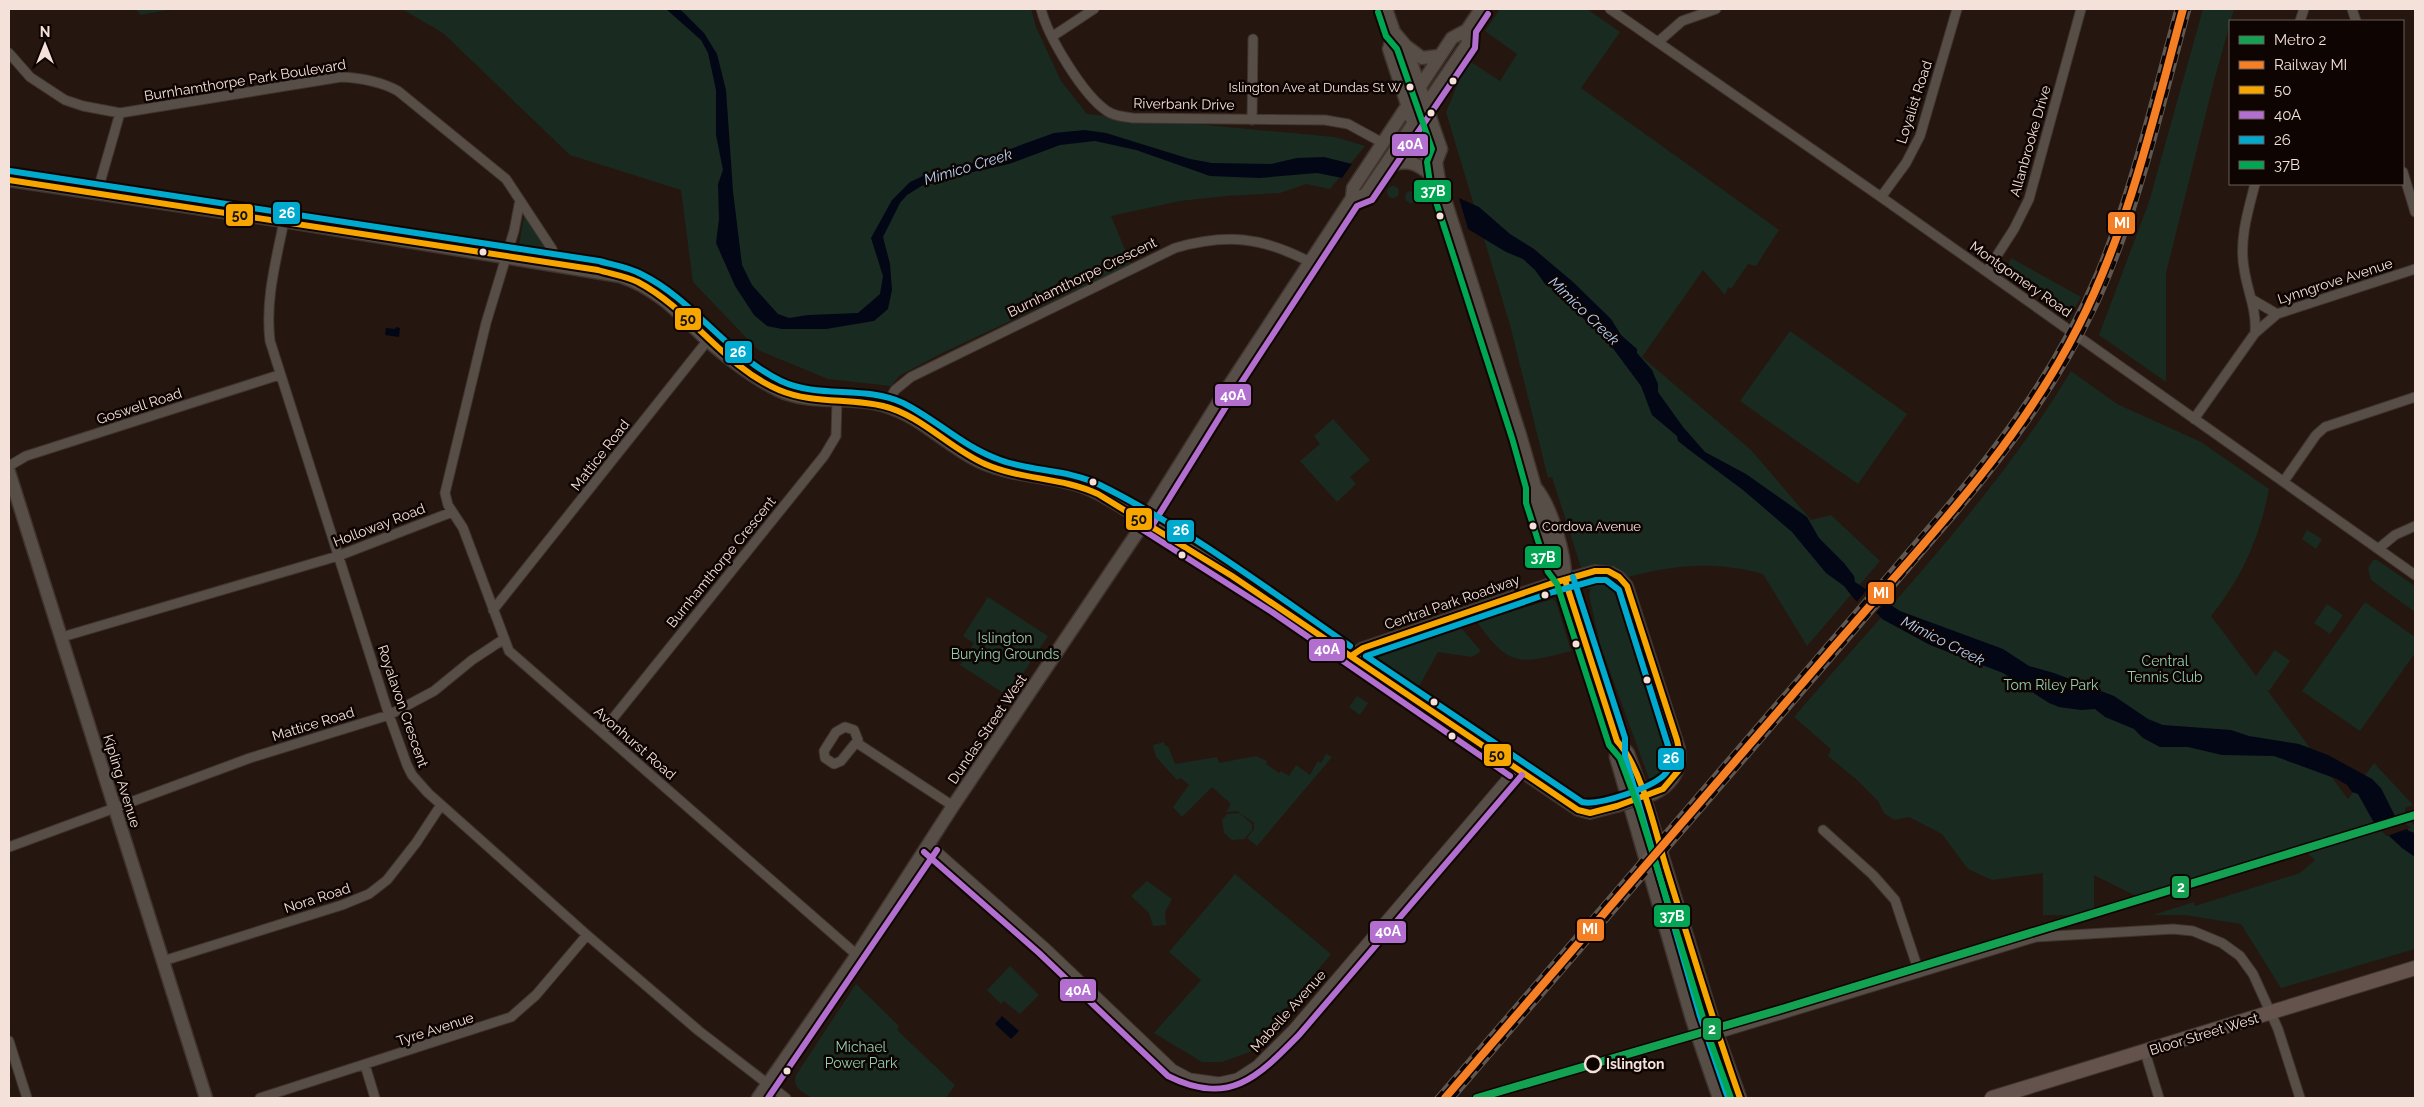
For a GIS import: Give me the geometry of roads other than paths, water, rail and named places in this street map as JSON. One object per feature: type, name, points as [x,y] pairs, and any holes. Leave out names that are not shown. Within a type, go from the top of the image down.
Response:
[{"type":"main road","points":[[1386,9],[1394,32],[1405,45],[1422,58],[1439,56]]},
{"type":"main road","name":"Dundas Street West","points":[[758,1098],[857,955],[953,806],[1145,521],[1206,421],[1352,198],[1353,188],[1381,142],[1452,38],[1467,30],[1481,9]]},
{"type":"main road","name":"Dundas Street West","points":[[1352,198],[1365,195],[1384,169],[1468,43],[1467,30]]},
{"type":"main road","points":[[1394,32],[1389,49],[1423,153],[1436,162]]},
{"type":"main road","points":[[1405,45],[1440,149],[1436,162],[1439,181],[1535,487],[1534,500],[1556,569],[1565,580],[1617,741],[1616,757],[1692,1019],[1718,1096],[1738,1094],[1717,1034],[1647,806],[1628,753],[1617,741]]},
{"type":"main road","points":[[1384,169],[1394,164],[1409,162],[1423,167],[1439,181]]},
{"type":"main road","points":[[9,180],[598,270],[639,282],[673,306],[708,340],[744,370],[780,391],[807,398],[866,402],[886,406],[916,421],[982,462],[1006,472],[1065,481],[1085,487],[1145,521]]},
{"type":"main road","name":"Kipling Avenue","points":[[9,472],[206,1098]]},
{"type":"main road","name":"Bloor Street West","points":[[1992,1098],[2018,1095],[2144,1052],[2415,968]]},
{"type":"street","name":"Riverbank Drive","points":[[1041,9],[1053,36],[1079,82],[1091,98],[1108,113],[1133,118],[1339,122],[1368,133],[1381,142]]},
{"type":"street","points":[[1053,36],[1094,9]]},
{"type":"street","name":"Montgomery Road","points":[[1610,9],[1882,197],[2415,575]]},
{"type":"street","points":[[1658,42],[1682,21],[1716,9]]},
{"type":"street","name":"Loyalist Road","points":[[1882,197],[1906,163],[1920,136],[1957,9]]},
{"type":"street","name":"Allanbrooke Drive","points":[[1986,272],[2014,229],[2029,199],[2081,9]]},
{"type":"street","points":[[1252,120],[1253,39]]},
{"type":"street","name":"Burnhamthorpe Park Boulevard","points":[[9,53],[30,77],[65,100],[83,106],[120,113],[341,77],[376,81],[398,90],[494,169],[513,188],[552,249],[557,264]]},
{"type":"street","points":[[97,193],[120,113]]},
{"type":"street","points":[[2404,175],[2415,212]]},
{"type":"street","points":[[2255,185],[2246,215],[2243,251],[2244,267],[2253,300],[2255,333]]},
{"type":"street","points":[[452,512],[445,493],[448,475],[505,256],[514,231],[520,200]]},
{"type":"street","name":"Royalavon Crescent","points":[[284,221],[268,309],[270,341],[279,376],[389,714],[412,775],[441,806],[587,935],[767,1085],[786,1098]]},
{"type":"street","name":"Burnhamthorpe Crescent","points":[[886,406],[895,390],[911,376],[1175,248],[1214,239],[1238,239],[1261,242],[1310,262]]},
{"type":"street","name":"Lynngrove Avenue","points":[[2194,418],[2255,333],[2277,314],[2415,269]]},
{"type":"street","points":[[2253,300],[2277,314]]},
{"type":"street","name":"Mattice Road","points":[[493,610],[708,340]]},
{"type":"street","name":"Goswell Road","points":[[9,466],[22,458],[279,376]]},
{"type":"street","points":[[2284,481],[2316,435],[2325,427],[2415,397]]},
{"type":"street","name":"Burnhamthorpe Crescent","points":[[602,732],[824,456],[836,436],[837,400]]},
{"type":"street","name":"Holloway Road","points":[[62,637],[338,556],[452,512]]},
{"type":"street","name":"Avonhurst Road","points":[[452,512],[463,528],[509,651],[857,955]]},
{"type":"street","points":[[1145,521],[1277,605],[1515,769],[1578,810],[1590,813],[1654,794],[1669,785],[1676,775],[1680,754],[1626,586],[1620,577],[1605,571],[1565,580]]},
{"type":"street","points":[[2378,549],[2395,535],[2415,526]]},
{"type":"street","name":"Central Park Roadway","points":[[1351,656],[1363,648],[1565,580]]},
{"type":"street","name":"Mattice Road","points":[[9,846],[250,758],[389,714],[434,691],[472,660],[504,639]]},
{"type":"street","points":[[856,743],[953,806]]},
{"type":"street","name":"Mabelle Avenue","points":[[930,844],[1045,947],[1173,1069],[1198,1080],[1223,1081],[1248,1072],[1293,1029],[1515,769]]},
{"type":"street","name":"Nora Road","points":[[163,961],[342,905],[369,894],[396,870],[441,806]]},
{"type":"street","points":[[1824,830],[1873,875],[1895,900],[1918,972]]},
{"type":"street","points":[[1692,1019],[1717,1034],[2036,937],[2086,933],[2183,930],[2215,939],[2240,956],[2253,974],[2271,1014],[2300,1098]]},
{"type":"street","name":"Tyre Avenue","points":[[260,1098],[511,1017],[536,995],[587,935]]},
{"type":"street","points":[[9,1041],[27,1098]]},
{"type":"street","points":[[2144,1052],[2159,1098]]},
{"type":"street","points":[[365,1065],[375,1098]]},
{"type":"water","name":"Mimico Creek","points":[[666,9],[679,9],[683,12],[704,33],[717,54],[726,90],[733,191],[742,265],[752,285],[778,314],[789,318],[808,315],[858,313],[880,294],[883,276],[871,238],[892,200],[910,182],[927,174],[969,164],[1054,133],[1085,130],[1106,133],[1190,159],[1212,163],[1271,164],[1297,158],[1324,157],[1352,164],[1342,178],[1317,173],[1259,178],[1210,176],[1136,150],[1095,141],[1060,145],[1009,164],[928,182],[907,195],[900,203],[883,237],[890,264],[892,290],[888,309],[874,321],[826,329],[782,329],[767,326],[754,315],[735,286],[716,243],[719,219],[718,184],[723,170],[716,135],[716,90],[708,53],[701,40]]},
{"type":"water","name":"Mimico Creek","points":[[1459,198],[1479,207],[1510,234],[1534,249],[1573,282],[1611,319],[1621,335],[1637,349],[1637,353],[1652,370],[1658,384],[1658,392],[1683,427],[1705,452],[1746,474],[1807,517],[1819,538],[1844,563],[1854,576],[1855,582],[1900,611],[2003,649],[2029,666],[2054,673],[2114,696],[2148,719],[2163,725],[2231,730],[2249,736],[2299,744],[2328,755],[2372,779],[2381,788],[2395,816],[2409,831],[2415,833],[2415,857],[2402,848],[2373,821],[2358,794],[2352,792],[2347,785],[2337,779],[2274,756],[2222,755],[2188,747],[2160,747],[2143,738],[2134,729],[2105,717],[2095,709],[2081,710],[2059,707],[2049,703],[2003,673],[1930,645],[1882,619],[1878,614],[1855,600],[1844,586],[1826,573],[1792,532],[1743,490],[1678,441],[1677,436],[1652,415],[1641,386],[1606,339],[1563,300],[1559,293],[1545,284],[1535,270],[1523,259],[1506,252],[1468,229]]},
{"type":"water","points":[[396,327],[400,328],[399,337],[385,335],[386,328],[395,329]]},
{"type":"water","points":[[1002,1016],[1019,1031],[1011,1039],[995,1024]]},
{"type":"railway","points":[[1437,1098],[1968,481],[2030,397],[2066,337],[2097,273],[2121,209],[2177,9]]},
{"type":"railway","points":[[1453,1098],[1955,515],[1996,465],[2034,413],[2084,331],[2113,267],[2149,157],[2189,9]]},
{"type":"metro line","name":"2","points":[[1477,1098],[1782,1009],[2415,815]]},
{"type":"rail line","name":"MI","points":[[1445,1098],[1928,539],[1962,499],[2025,416],[2053,372],[2078,327],[2112,250],[2139,171],[2183,9]]},
{"type":"place","name":"Islington Ave at Dundas St W","points":[[1410,87]]},
{"type":"place","name":"Cordova Avenue","points":[[1533,526]]},
{"type":"place","name":"Islington","points":[[1593,1064]]},
{"type":"park label","name":"Islington Burying Grounds","points":[[1005,646]]},
{"type":"park label","name":"Central Tennis Club","points":[[2165,670]]},
{"type":"park label","name":"Tom Riley Park","points":[[2051,685]]},
{"type":"park label","name":"Michael Power Park","points":[[861,1056]]}]
